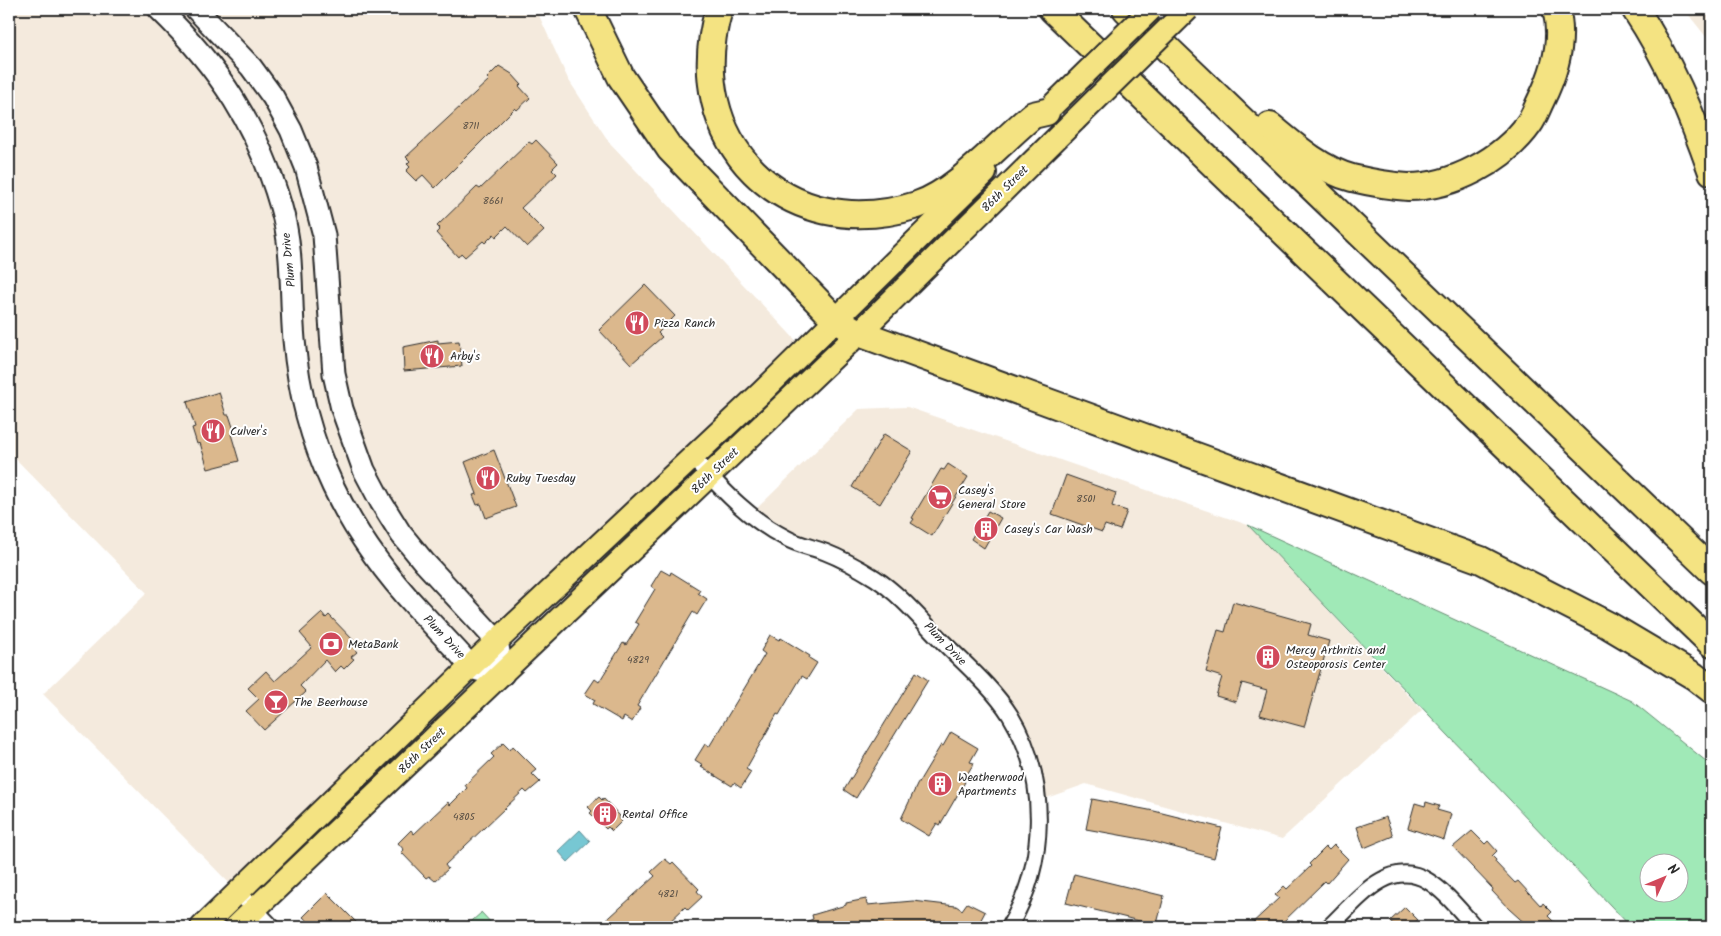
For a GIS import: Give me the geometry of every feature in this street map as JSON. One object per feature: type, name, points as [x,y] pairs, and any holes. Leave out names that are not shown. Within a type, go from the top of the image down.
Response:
[{"type":"highway","points":[[588,9],[621,77],[670,148],[836,320],[860,333],[1481,560],[1608,625],[1712,690]]},
{"type":"highway","points":[[719,9],[714,26],[709,64],[712,96],[725,133],[748,168],[794,199],[814,208],[853,215],[884,212],[918,204],[949,187],[1033,115],[1050,108]]},
{"type":"highway","points":[[1036,9],[1109,74],[1163,115]]},
{"type":"highway","points":[[1052,9],[1712,644]]},
{"type":"highway","points":[[1138,12],[1292,143],[1320,164],[1352,178],[1408,187],[1435,184],[1460,176],[1496,156],[1529,123],[1545,92],[1555,63],[1560,36],[1556,9]]},
{"type":"highway","points":[[1635,9],[1654,37],[1681,89],[1712,172]]},
{"type":"highway","points":[[1138,12],[1712,571]]},
{"type":"main road","name":"86th Street","points":[[236,927],[504,674],[860,333],[1188,9]]},
{"type":"main road","name":"86th Street","points":[[202,927],[472,668],[497,641],[836,320],[1050,108],[1138,12]]},
{"type":"street","name":"Plum Drive","points":[[159,9],[197,48],[226,85],[255,135],[266,161],[282,209],[289,241],[294,339],[299,380],[308,418],[331,485],[372,555],[396,586],[472,668],[504,674]]},
{"type":"street","points":[[196,9],[251,67],[273,97],[291,130],[306,166],[324,235],[334,374],[342,409],[364,470],[401,534],[424,562],[497,641],[504,674]]},
{"type":"street","name":"Plum Drive","points":[[692,458],[732,500],[786,539],[844,560],[878,580],[897,596],[960,658],[1010,715],[1032,761],[1037,783],[1039,814],[1035,859],[1022,903],[1009,927]]},
{"type":"street","points":[[1329,927],[1370,887],[1391,875],[1416,876],[1438,888],[1475,927]]},
{"type":"street","points":[[238,892],[272,927]]},
{"type":"shaded area","points":[[9,9],[536,9],[568,79],[609,142],[805,350],[238,892],[43,694],[147,593],[9,452]]},
{"type":"shaded area","points":[[1684,9],[1712,9],[1712,46],[1711,43]]},
{"type":"shaded area","points":[[907,407],[1248,525],[1422,710],[1282,839],[1086,784],[1038,801],[1010,715],[897,596],[750,515],[859,409]]},
{"type":"green space","points":[[1248,525],[1632,701],[1712,766],[1712,927],[1631,927]]},
{"type":"green space","points":[[481,913],[495,927],[465,927]]},
{"type":"water","points":[[580,830],[590,841],[568,862],[558,851]]},
{"type":"building","points":[[499,66],[512,74],[521,84],[519,86],[530,98],[517,110],[515,108],[435,188],[423,175],[416,181],[406,171],[410,167],[407,164],[410,161],[406,157],[489,80],[487,78]]},
{"type":"building","points":[[536,140],[558,163],[552,169],[557,174],[521,208],[544,231],[527,247],[507,226],[496,237],[494,234],[485,243],[483,241],[465,257],[461,253],[458,257],[436,233],[440,229],[437,226],[477,187],[480,189],[529,142],[532,144]]},
{"type":"building","name":"Pizza Ranch","points":[[645,285],[675,316],[658,333],[662,337],[631,364],[599,330]]},
{"type":"building","name":"Arby's","points":[[438,340],[438,343],[459,341],[462,366],[404,371],[403,347]]},
{"type":"building","name":"Culver's","points":[[219,392],[226,415],[229,415],[235,433],[231,434],[239,461],[208,469],[200,443],[197,444],[192,428],[195,427],[187,402]]},
{"type":"building","points":[[884,434],[912,451],[880,504],[852,487]]},
{"type":"building","name":"Ruby Tuesday","points":[[494,450],[516,507],[486,518],[481,504],[477,505],[473,495],[477,494],[465,462]]},
{"type":"building","name":"Casey's General Store","points":[[948,464],[968,477],[932,536],[911,523],[914,519],[912,518],[941,469],[944,470]]},
{"type":"building","points":[[1066,475],[1116,493],[1112,506],[1127,511],[1120,530],[1105,525],[1102,532],[1052,514]]},
{"type":"building","name":"Casey's Car Wash","points":[[988,511],[1001,518],[984,548],[971,539]]},
{"type":"building","points":[[661,570],[670,575],[671,572],[700,590],[698,593],[707,599],[697,615],[693,612],[637,706],[640,708],[632,722],[624,717],[622,721],[593,704],[595,700],[585,694],[595,679],[599,682],[623,643],[626,645],[639,624],[635,622],[655,589],[651,586]]},
{"type":"building","name":"Mercy Arthritis and Osteoporosis Center","points":[[1233,602],[1311,624],[1308,635],[1329,641],[1304,727],[1260,715],[1267,690],[1242,683],[1236,702],[1216,696],[1222,677],[1206,672],[1218,630],[1225,632]]},
{"type":"building","points":[[322,613],[326,618],[329,615],[355,642],[351,645],[357,652],[351,657],[354,659],[344,669],[341,666],[335,672],[325,660],[300,686],[306,692],[264,730],[246,711],[259,699],[248,688],[266,671],[275,681],[312,647],[300,633]]},
{"type":"building","points":[[770,635],[779,640],[781,638],[810,656],[809,658],[817,663],[807,679],[802,676],[779,715],[777,714],[746,769],[751,772],[741,788],[734,783],[732,786],[701,767],[703,765],[695,760],[705,744],[709,747],[765,654],[761,651]]},
{"type":"building","points":[[916,672],[928,680],[856,798],[844,790]]},
{"type":"building","name":"Weatherwood Apartments","points":[[951,732],[978,748],[970,762],[974,763],[963,781],[965,782],[940,825],[937,823],[929,836],[901,819],[917,785]]},
{"type":"building","points":[[503,743],[510,750],[513,746],[537,770],[532,774],[540,782],[527,793],[524,790],[445,865],[448,869],[435,881],[429,876],[426,878],[401,852],[404,850],[398,843],[411,830],[414,834],[448,802],[450,805],[467,788],[465,785],[494,757],[491,754]]},
{"type":"building","name":"Rental Office","points":[[599,797],[602,800],[603,798],[620,816],[619,818],[622,821],[612,831],[608,827],[606,829],[590,813],[592,811],[588,807]]},
{"type":"building","points":[[1092,799],[1154,811],[1222,828],[1214,858],[1147,840],[1086,829]]},
{"type":"building","points":[[1426,802],[1439,806],[1437,810],[1451,814],[1444,840],[1408,828],[1415,803],[1425,806]]},
{"type":"building","points":[[1386,817],[1393,836],[1364,848],[1357,827]]},
{"type":"building","points":[[1472,831],[1485,844],[1488,841],[1497,851],[1492,856],[1496,860],[1495,862],[1515,883],[1518,881],[1541,906],[1543,903],[1552,912],[1548,916],[1559,927],[1529,927],[1492,891],[1493,889],[1453,847]]},
{"type":"building","points":[[1334,845],[1348,859],[1327,883],[1325,881],[1278,927],[1248,927],[1279,898],[1275,895],[1284,886],[1287,889],[1311,866],[1309,864],[1326,847],[1329,850]]},
{"type":"building","points":[[665,859],[671,864],[673,862],[699,889],[697,891],[702,897],[688,910],[685,907],[664,927],[599,927],[655,876],[651,872]]},
{"type":"building","points":[[1074,874],[1164,896],[1157,924],[1066,903]]},
{"type":"building","points":[[327,893],[361,927],[314,927],[303,917]]},
{"type":"building","points":[[866,899],[867,905],[913,901],[956,906],[962,910],[967,903],[985,912],[977,927],[794,927],[813,919],[812,915],[846,905],[846,903]]},
{"type":"building","points":[[1405,907],[1418,920],[1415,922],[1420,927],[1397,927],[1390,921]]},
{"type":"place","name":"Pizza Ranch","points":[[637,323]]},
{"type":"place","name":"Arby's","points":[[432,356]]},
{"type":"place","name":"Culver's","points":[[213,431]]},
{"type":"place","name":"Ruby Tuesday","points":[[488,478]]},
{"type":"place","name":"Casey's General Store","points":[[940,497]]},
{"type":"place","name":"Casey's Car Wash","points":[[986,529]]},
{"type":"place","name":"MetaBank","points":[[331,644]]},
{"type":"place","name":"Mercy Arthritis and Osteoporosis Center","points":[[1268,657]]},
{"type":"place","name":"The Beerhouse","points":[[276,702]]},
{"type":"place","name":"Weatherwood Apartments","points":[[940,784]]},
{"type":"place","name":"Rental Office","points":[[605,814]]}]
